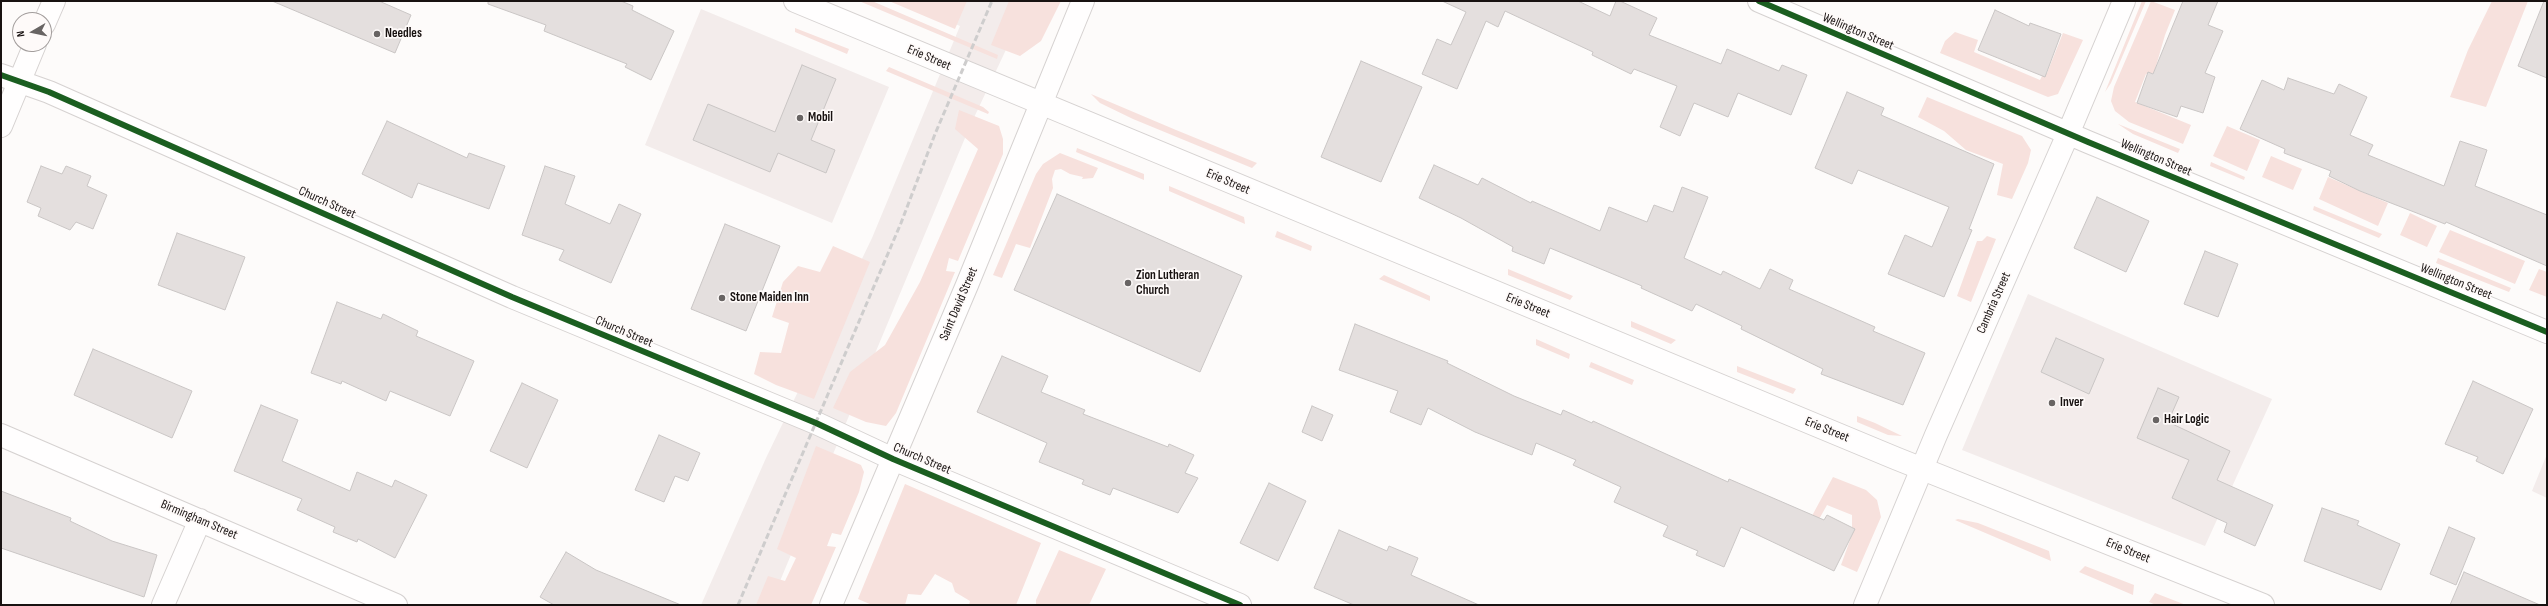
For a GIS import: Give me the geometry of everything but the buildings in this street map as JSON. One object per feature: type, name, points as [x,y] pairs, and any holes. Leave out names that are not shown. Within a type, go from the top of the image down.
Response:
[{"type":"street","points":[[49,12],[54,1]]},
{"type":"street","name":"Erie Street","points":[[795,1],[1041,105],[1923,469],[2263,605]]},
{"type":"street","name":"Saint David Street","points":[[831,605],[1041,105],[1083,1]]},
{"type":"street","name":"Wellington Street","points":[[1759,1],[2068,134],[2547,332]]},
{"type":"street","name":"Cambria Street","points":[[1865,605],[2124,1]]},
{"type":"street","points":[[1,126],[10,79],[30,52]]},
{"type":"street","name":"Church Street","points":[[10,79],[56,95],[512,297],[816,423],[893,459],[1240,605]]},
{"type":"street","name":"Birmingham Street","points":[[1,435],[396,605]]},
{"type":"street","points":[[163,605],[200,520]]},
{"type":"shaded area","points":[[859,1],[872,1],[998,55],[997,59]]},
{"type":"shaded area","points":[[889,1],[967,1],[955,29]]},
{"type":"shaded area","points":[[900,1],[1029,1],[970,126],[770,605],[701,605],[766,458],[872,238],[960,26]]},
{"type":"shaded area","points":[[1009,1],[1061,1],[1041,41],[1020,56],[991,45]]},
{"type":"shaded area","points":[[2142,1],[2146,1],[2111,83],[2105,92]]},
{"type":"shaded area","points":[[2151,1],[2175,10],[2165,35],[2154,73],[2146,74],[2135,102],[2191,125],[2183,144],[2129,122],[2115,111],[2111,101],[2114,87]]},
{"type":"shaded area","points":[[2492,1],[2528,1],[2486,107],[2450,97],[2468,50]]},
{"type":"shaded area","points":[[701,9],[889,87],[832,223],[645,145]]},
{"type":"shaded area","points":[[795,28],[849,49],[847,54],[795,32]]},
{"type":"shaded area","points":[[1955,32],[1978,40],[1974,52],[2040,80],[2043,74],[2047,73],[2063,33],[2083,40],[2058,94],[2048,97],[1940,53],[1945,41]]},
{"type":"shaded area","points":[[889,67],[983,107],[989,112],[988,114],[886,71]]},
{"type":"shaded area","points":[[1091,94],[1257,163],[1252,168],[1133,119],[1100,103]]},
{"type":"shaded area","points":[[1927,97],[2022,136],[2031,150],[2028,163],[2012,199],[1997,195],[2003,164],[1966,150],[1944,131],[1918,117]]},
{"type":"shaded area","points":[[959,110],[999,126],[1003,139],[1003,154],[958,261],[949,258],[946,271],[955,272],[896,413],[886,426],[866,422],[833,408],[850,372],[885,345],[920,282],[978,149],[955,129]]},
{"type":"shaded area","points":[[2118,124],[2180,149],[2178,153],[2133,134]]},
{"type":"shaded area","points":[[2227,126],[2260,140],[2247,171],[2213,156]]},
{"type":"shaded area","points":[[1077,148],[1144,174],[1144,180],[1076,152]]},
{"type":"shaded area","points":[[1060,153],[1098,168],[1093,178],[1082,179],[1083,177],[1070,174],[1061,169],[1055,170],[1052,179],[1053,188],[1030,248],[1016,244],[1002,278],[993,275],[1036,174],[1043,164]]},
{"type":"shaded area","points":[[2271,156],[2302,169],[2293,190],[2262,177]]},
{"type":"shaded area","points":[[2211,162],[2245,177],[2244,180],[2210,166]]},
{"type":"shaded area","points":[[2328,177],[2388,203],[2378,226],[2319,199]]},
{"type":"shaded area","points":[[1169,186],[1244,217],[1245,224],[1169,191]]},
{"type":"shaded area","points":[[2314,206],[2382,234],[2379,238],[2313,210]]},
{"type":"shaded area","points":[[2410,213],[2437,226],[2427,247],[2400,235]]},
{"type":"shaded area","points":[[2450,230],[2525,261],[2515,284],[2439,252]]},
{"type":"shaded area","points":[[1277,231],[1312,246],[1311,251],[1275,237]]},
{"type":"shaded area","points":[[1987,236],[1996,239],[1971,302],[1957,296],[1977,241],[1982,241]]},
{"type":"shaded area","points":[[833,246],[870,262],[814,399],[776,385],[754,374],[760,352],[781,353],[789,323],[772,317],[783,282],[798,266],[820,272]]},
{"type":"shaded area","points":[[2438,258],[2511,288],[2509,292],[2436,263]]},
{"type":"shaded area","points":[[1508,269],[1573,296],[1570,300],[1508,275]]},
{"type":"shaded area","points":[[2539,269],[2547,272],[2547,297],[2529,290]]},
{"type":"shaded area","points":[[1384,275],[1430,296],[1430,301],[1379,279]]},
{"type":"shaded area","points":[[2028,294],[2272,399],[2205,546],[1962,450]]},
{"type":"shaded area","points":[[1631,321],[1676,340],[1671,344],[1631,327]]},
{"type":"shaded area","points":[[1536,339],[1570,354],[1569,359],[1536,345]]},
{"type":"shaded area","points":[[1591,362],[1634,380],[1632,385],[1589,367]]},
{"type":"shaded area","points":[[1737,366],[1796,389],[1793,394],[1737,372]]},
{"type":"shaded area","points":[[1857,416],[1902,436],[1888,435],[1857,422]]},
{"type":"shaded area","points":[[816,446],[861,465],[864,472],[859,492],[841,535],[832,533],[827,546],[836,547],[811,605],[756,605],[768,576],[785,581],[796,558],[777,549]]},
{"type":"shaded area","points":[[2547,454],[2547,498],[2532,491]]},
{"type":"shaded area","points":[[1833,477],[1866,490],[1877,500],[1881,517],[1857,572],[1841,565],[1854,529],[1852,527],[1852,515],[1827,505],[1799,555],[1793,551]]},
{"type":"shaded area","points":[[905,484],[1041,543],[1016,605],[969,605],[970,601],[955,592],[952,583],[935,574],[921,595],[908,594],[905,605],[872,605],[858,599]]},
{"type":"shaded area","points":[[1958,519],[1978,523],[2049,551],[2051,561],[1955,520]]},
{"type":"shaded area","points":[[1059,550],[1106,569],[1089,605],[1036,605],[1036,600]]},
{"type":"shaded area","points":[[2085,566],[2134,585],[2133,595],[2079,572]]},
{"type":"shaded area","points":[[2155,593],[2186,605],[2156,605],[2149,602]]},
{"type":"railway","points":[[738,605],[901,223],[935,134],[992,1]]},
{"type":"cycle path","points":[[1759,1],[2088,142],[2547,332]]},
{"type":"cycle path","points":[[1,75],[49,92],[512,297],[816,423],[893,459],[1240,605]]},
{"type":"place","name":"Needles","points":[[377,34]]},
{"type":"place","name":"Mobil","points":[[800,118]]},
{"type":"place","name":"Zion Lutheran Church","points":[[1128,283]]},
{"type":"place","name":"Stone Maiden Inn","points":[[722,298]]},
{"type":"place","name":"Inver","points":[[2052,403]]},
{"type":"place","name":"Hair Logic","points":[[2156,420]]}]
